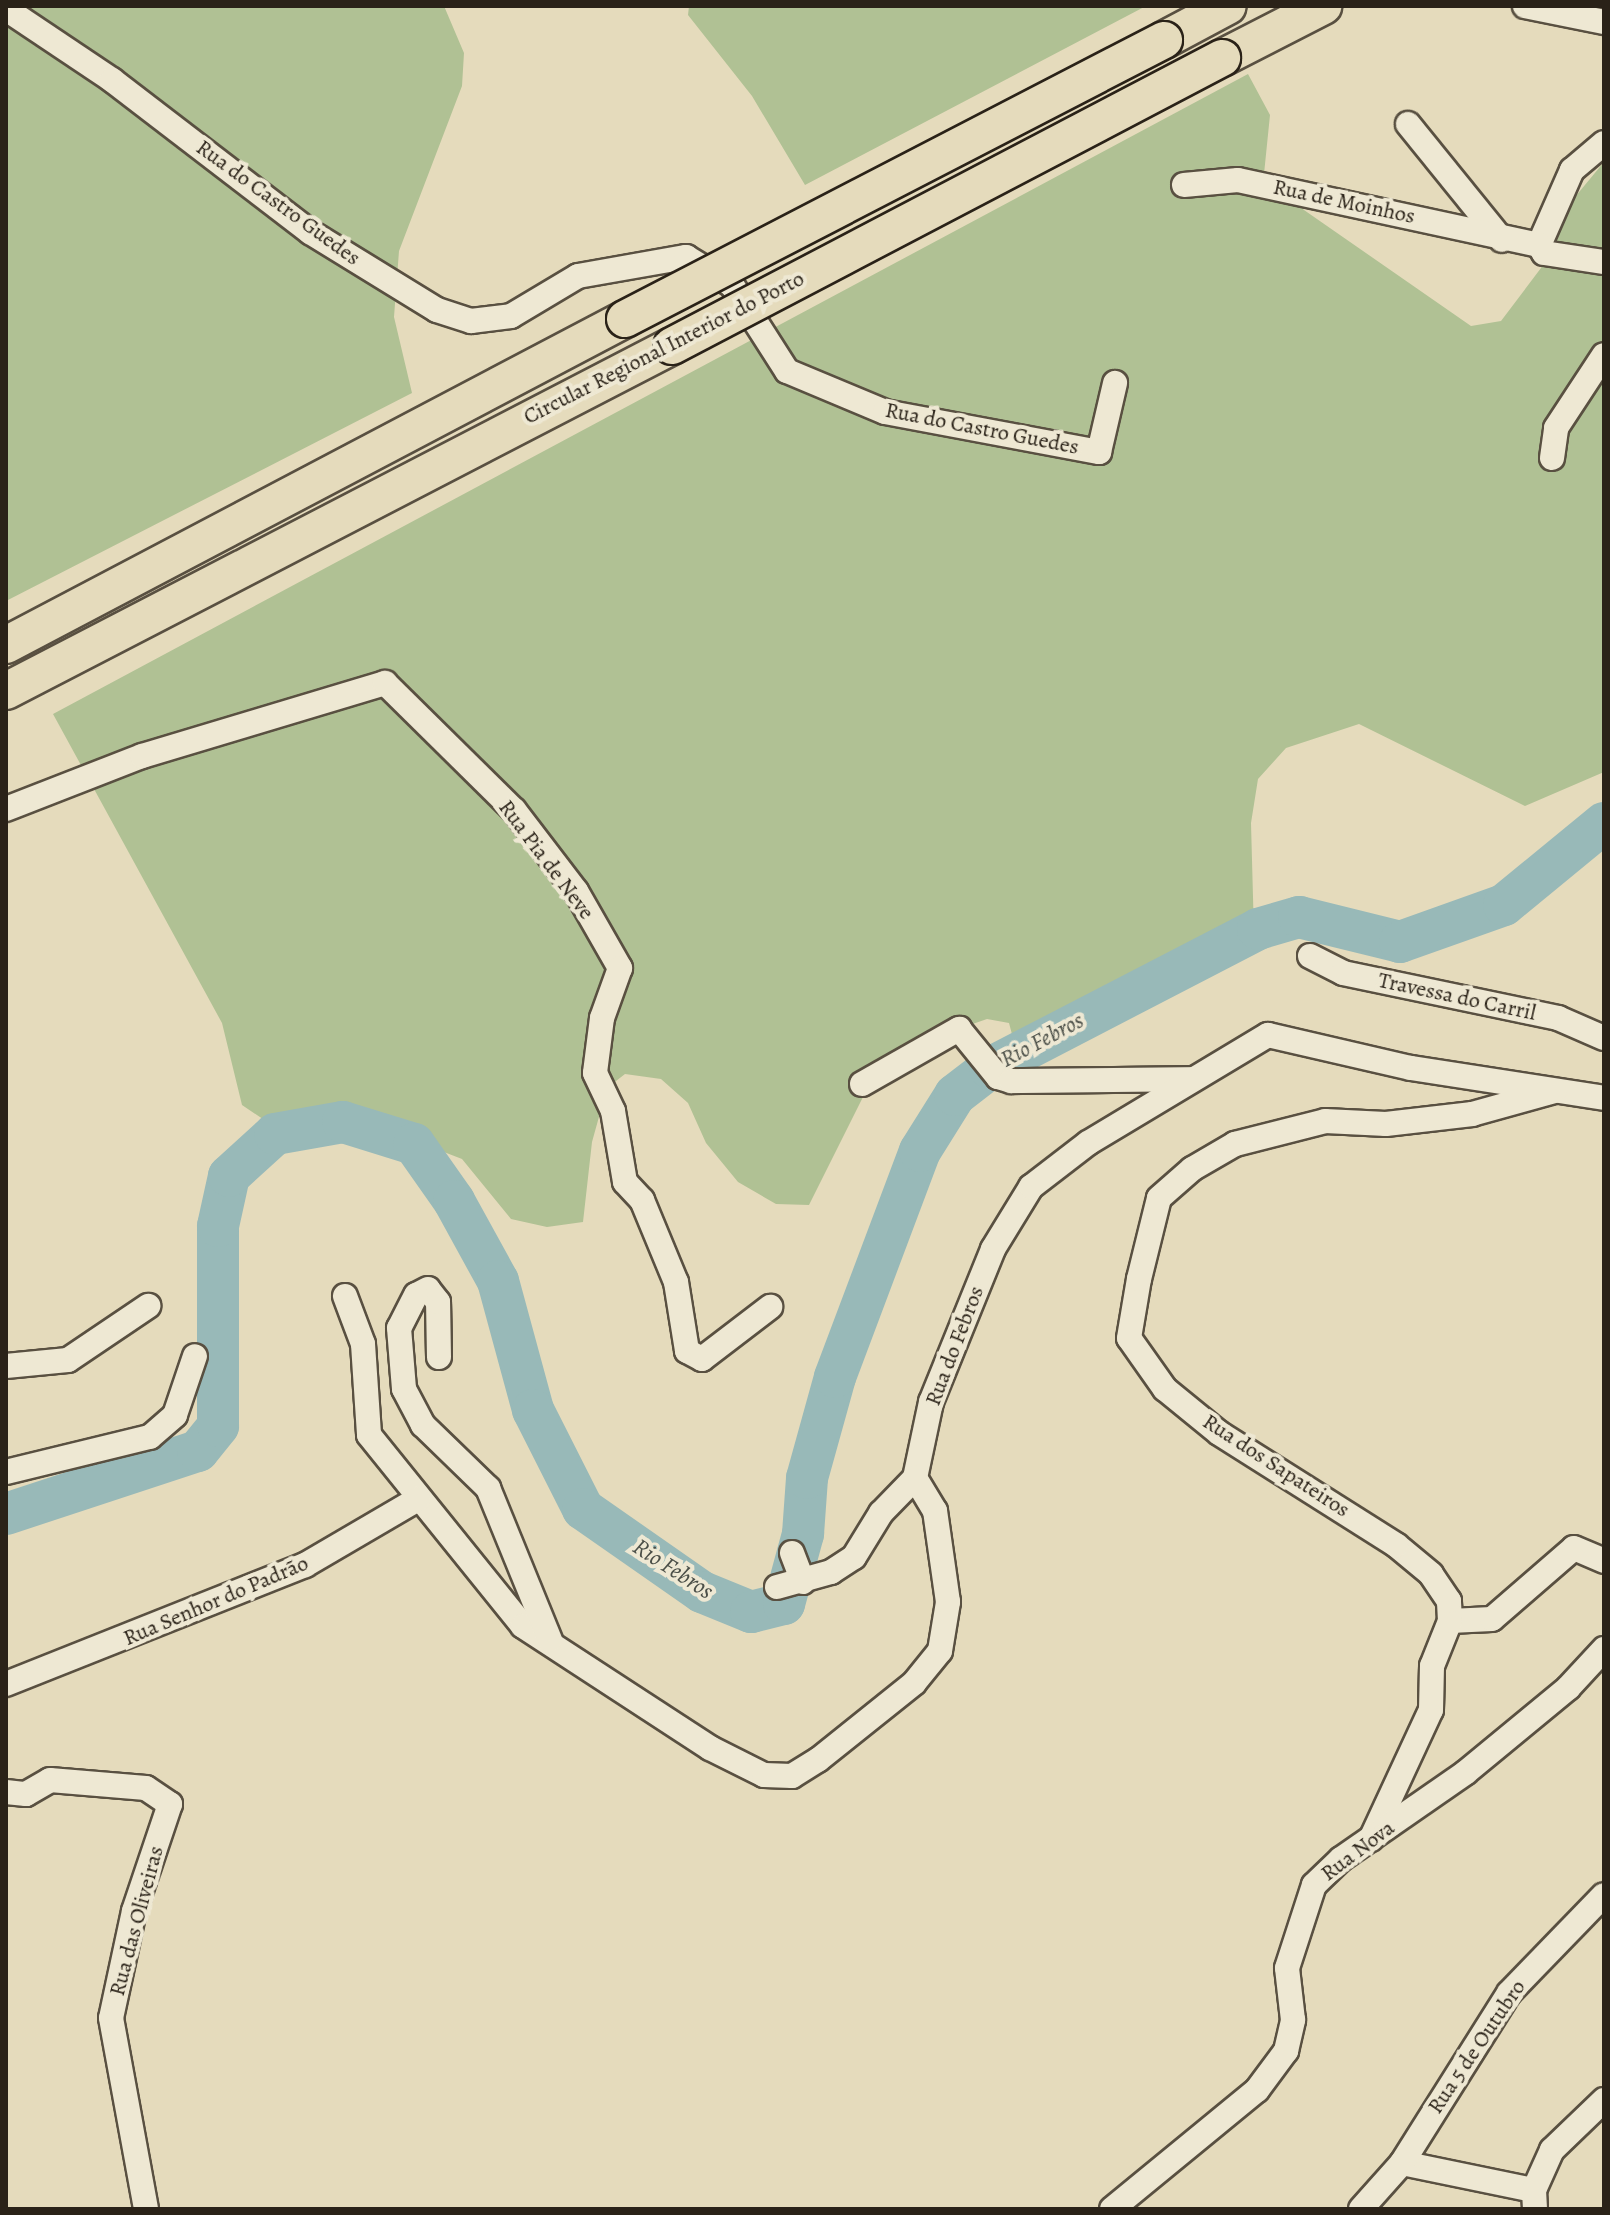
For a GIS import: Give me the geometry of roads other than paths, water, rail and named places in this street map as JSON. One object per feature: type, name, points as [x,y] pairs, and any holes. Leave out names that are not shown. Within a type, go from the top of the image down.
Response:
[{"type":"highway","name":"Circular Regional Interior do Porto","points":[[6,645],[1228,6]]},
{"type":"highway","name":"Circular Regional Interior do Porto","points":[[6,691],[1323,6]]},
{"type":"street","points":[[1525,6],[1604,22]]},
{"type":"street","name":"Rua do Castro Guedes","points":[[6,9],[112,80],[310,232],[437,310],[471,321],[511,316],[578,276],[686,257],[732,285],[787,371],[885,412],[1099,452],[1115,383]]},
{"type":"street","points":[[1408,124],[1502,240]]},
{"type":"street","points":[[1539,245],[1572,170],[1604,143]]},
{"type":"street","name":"Rua de Moinhos","points":[[1184,185],[1238,180],[1402,213],[1502,240],[1539,245],[1544,253],[1604,262]]},
{"type":"street","points":[[1552,458],[1556,428],[1578,386],[1604,355]]},
{"type":"street","name":"Rua Pia de Neve","points":[[6,809],[142,756],[385,683],[514,810],[576,891],[620,968],[602,1018],[595,1073],[613,1111],[625,1182],[642,1200],[676,1282],[687,1351],[702,1359],[770,1307]]},
{"type":"street","name":"Travessa do Carril","points":[[1310,956],[1343,973],[1558,1018],[1604,1038]]},
{"type":"street","points":[[862,1084],[959,1029],[990,1068],[1011,1081],[1195,1079]]},
{"type":"street","name":"Rua do Febros","points":[[915,1478],[931,1402],[993,1249],[1031,1187],[1088,1143],[1268,1035],[1411,1068],[1604,1098]]},
{"type":"street","name":"Rua dos Sapateiros","points":[[1450,1621],[1449,1601],[1431,1574],[1396,1545],[1219,1433],[1165,1389],[1129,1338],[1139,1279],[1159,1198],[1192,1169],[1235,1144],[1325,1121],[1386,1124],[1472,1114],[1555,1091]]},
{"type":"street","points":[[439,1357],[438,1302],[428,1289],[416,1295],[399,1328],[404,1389],[423,1425],[488,1488],[550,1640]]},
{"type":"street","points":[[345,1296],[363,1344],[369,1435],[523,1626],[550,1640],[710,1748],[764,1775],[792,1776],[914,1683],[940,1651],[948,1602],[935,1511],[915,1478],[881,1513],[854,1557],[803,1582],[777,1587]]},
{"type":"street","points":[[6,1366],[68,1360],[148,1306]]},
{"type":"street","points":[[6,1472],[150,1437],[175,1415],[195,1356]]},
{"type":"street","name":"Rua Senhor do Padrão","points":[[6,1684],[305,1565],[418,1499]]},
{"type":"street","points":[[1371,1839],[1431,1710],[1432,1666],[1450,1621],[1492,1619],[1574,1548],[1604,1561]]},
{"type":"street","points":[[792,1553],[803,1582]]},
{"type":"street","name":"Rua Nova","points":[[1112,2209],[1257,2090],[1286,2051],[1293,2020],[1287,1968],[1297,1923],[1314,1885],[1501,1743],[1604,1649]]},
{"type":"street","name":"Rua das Oliveiras","points":[[6,1792],[26,1794],[50,1780],[146,1788],[170,1804],[134,1911],[111,2018],[146,2209]]},
{"type":"street","name":"Rua 5 de Outubro","points":[[1361,2209],[1402,2163],[1509,1993],[1604,1895]]},
{"type":"street","points":[[1402,2163],[1535,2199],[1552,2150],[1604,2100]]},
{"type":"waterway","name":"Rio Febros","points":[[6,1514],[198,1451],[218,1426],[218,1226],[229,1176],[275,1134],[343,1122],[414,1144],[454,1201],[498,1281],[533,1410],[583,1509],[702,1592],[751,1612],[784,1604],[803,1534],[807,1478],[835,1377],[920,1151],[955,1095],[990,1068],[1258,929],[1299,917],[1400,942],[1504,905],[1604,823]]}]
